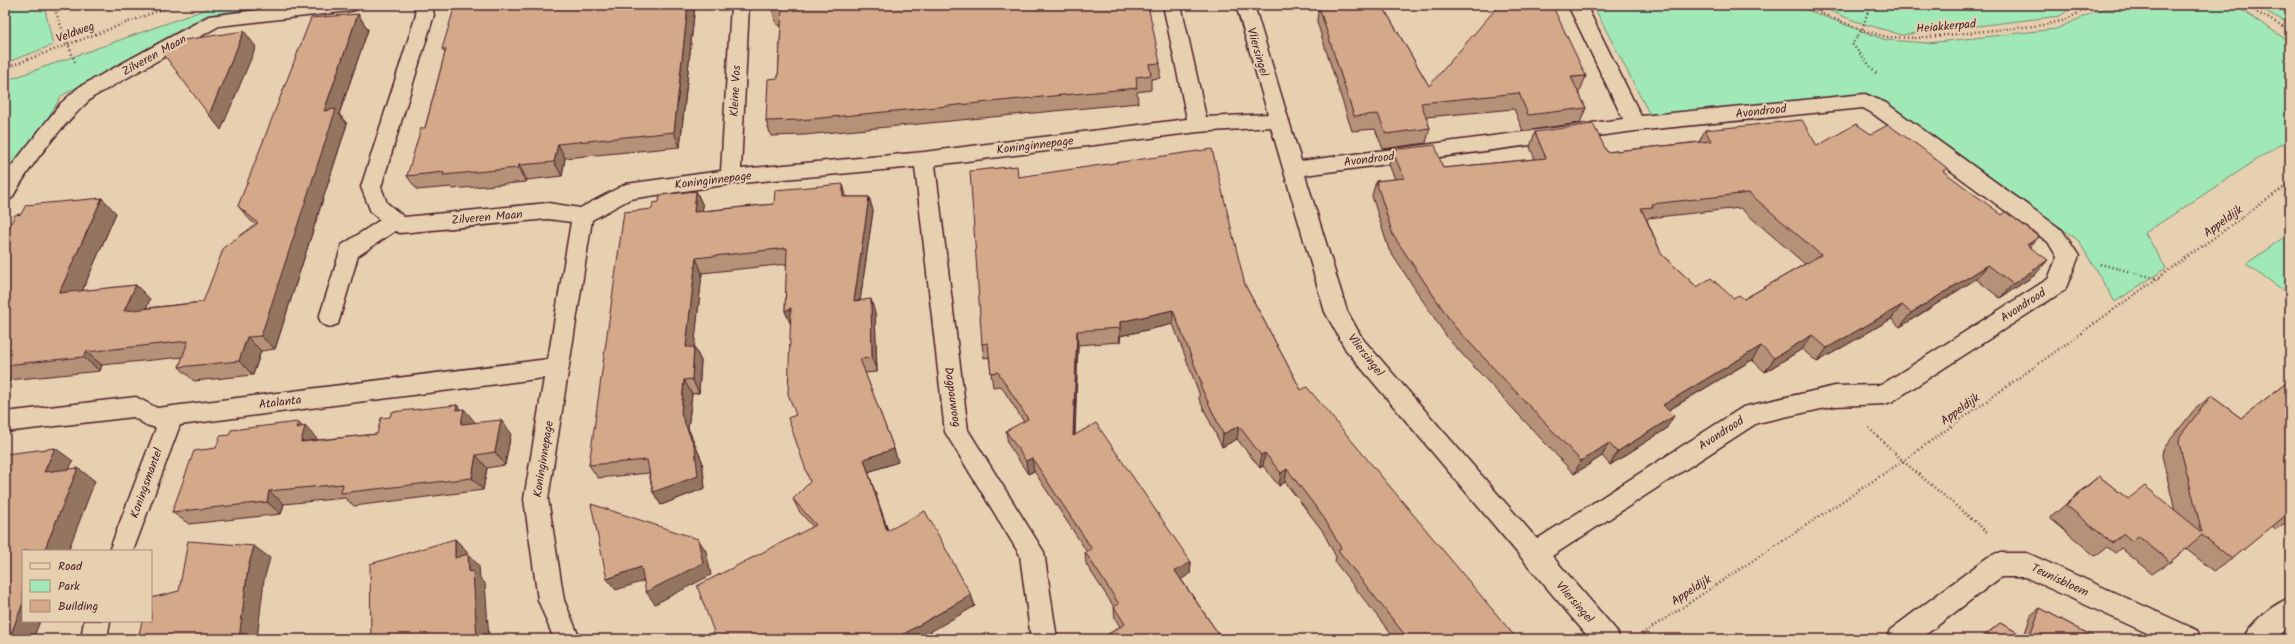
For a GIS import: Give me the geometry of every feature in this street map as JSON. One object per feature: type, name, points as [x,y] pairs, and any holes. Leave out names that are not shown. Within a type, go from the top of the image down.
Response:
[{"type":"street","name":"Zilveren Maan","points":[[5,193],[13,178],[68,108],[86,92],[215,20],[351,5]]},
{"type":"street","points":[[330,318],[349,251],[395,221],[378,207],[372,187],[425,15],[423,5]]},
{"type":"street","name":"Kleine Vos","points":[[731,177],[740,5]]},
{"type":"street","points":[[1172,5],[1198,125]]},
{"type":"street","name":"Vliersingel","points":[[1245,5],[1336,312],[1354,344],[1607,639]]},
{"type":"street","points":[[1577,5],[1635,124]]},
{"type":"street","points":[[1866,101],[1880,108],[2055,236],[2068,256]]},
{"type":"street","name":"Avondrood","points":[[1294,168],[1635,124],[1866,101]]},
{"type":"street","name":"Koninginnepage","points":[[567,639],[551,600],[536,499],[582,216],[626,192],[731,177],[924,159],[1198,125],[1278,120]]},
{"type":"street","name":"Dagpauwoog","points":[[924,159],[957,432],[1032,552],[1044,639]]},
{"type":"street","name":"Zilveren Maan","points":[[395,221],[400,225],[548,211],[582,216]]},
{"type":"street","name":"Avondrood","points":[[1534,554],[1751,414],[1835,396],[1885,394],[2056,284],[2068,256]]},
{"type":"street","name":"Atalanta","points":[[5,422],[136,407],[154,418],[558,367]]},
{"type":"street","name":"Koningsmantel","points":[[121,550],[172,416]]},
{"type":"street","name":"Teunisbloem","points":[[1899,639],[1997,564],[2027,565],[2188,639]]},
{"type":"street","points":[[2256,639],[2290,610]]},
{"type":"street","points":[[94,639],[97,622]]},
{"type":"path","points":[[53,5],[86,92]]},
{"type":"path","name":"Veldweg","points":[[5,68],[174,5]]},
{"type":"path","name":"Heiakkerpad","points":[[1801,5],[1862,30],[1887,37],[1917,38],[2051,23],[2065,20],[2094,5]]},
{"type":"path","points":[[1866,101],[1880,79],[1852,44],[1862,30],[1870,5]]},
{"type":"path","points":[[2243,5],[2290,30]]},
{"type":"path","name":"Appeldijk","points":[[1640,635],[1903,461],[2290,184]]},
{"type":"path","points":[[2068,256],[2159,279]]},
{"type":"path","points":[[1835,396],[1903,461],[2027,565]]},
{"type":"green space","points":[[5,5],[44,5],[53,45],[5,63]]},
{"type":"green space","points":[[218,5],[284,5],[207,15],[61,96],[5,193],[5,81]]},
{"type":"green space","points":[[1593,5],[1794,5],[1886,40],[1928,43],[2056,29],[2099,10],[2138,5],[2234,5],[2290,42],[2290,138],[2145,233],[2166,268],[2115,302],[2078,240],[1868,94],[1651,117]]},
{"type":"green space","points":[[1815,5],[2075,5],[2060,16],[1902,35],[1855,21]]},
{"type":"green space","points":[[2254,5],[2290,5],[2290,24]]},
{"type":"green space","points":[[2290,233],[2290,295],[2246,264]]},
{"type":"building","points":[[455,5],[688,5],[674,132],[558,144],[554,162],[519,165],[518,168],[443,175],[444,172],[407,176],[421,128],[425,128],[446,49],[442,49]]},
{"type":"building","points":[[772,5],[1148,5],[1160,63],[1149,64],[1151,75],[1136,77],[1137,88],[800,120],[766,121],[768,79],[778,78],[782,9],[772,10]]},
{"type":"building","points":[[1323,5],[1382,5],[1429,86],[1499,5],[1552,5],[1586,76],[1571,77],[1586,108],[1528,115],[1519,93],[1421,103],[1430,128],[1386,134],[1378,114],[1354,116],[1319,7],[1324,6]]},
{"type":"building","points":[[358,14],[324,111],[336,109],[261,336],[247,337],[239,361],[179,367],[188,341],[86,352],[83,357],[5,365],[5,236],[15,215],[21,214],[26,205],[102,198],[59,293],[136,285],[124,311],[203,302],[224,247],[258,223],[238,206],[311,18]]},
{"type":"building","points":[[244,31],[209,115],[162,52],[184,40]]},
{"type":"building","points":[[1802,120],[1817,146],[1856,124],[1871,134],[1888,125],[1919,146],[1947,168],[1943,171],[2002,215],[2006,212],[2039,237],[2027,245],[2048,260],[2013,284],[1988,265],[1911,313],[1902,305],[1827,348],[1812,335],[1774,358],[1761,346],[1663,405],[1674,416],[1617,452],[1609,443],[1581,461],[1454,326],[1393,235],[1376,181],[1404,178],[1392,150],[1435,145],[1443,168],[1546,158],[1535,132],[1593,124],[1607,152],[1711,141],[1705,130]],"holes":[[[1749,193],[1821,255],[1744,299],[1739,295],[1733,298],[1711,278],[1697,287],[1662,255],[1641,208],[1653,207],[1652,204]]]},
{"type":"building","points":[[1212,149],[1245,285],[1301,390],[1307,387],[1517,639],[1408,639],[1338,550],[1341,548],[1324,518],[1287,469],[1281,473],[1265,453],[1261,455],[1239,426],[1223,434],[1200,385],[1202,384],[1173,310],[1120,322],[1120,328],[1077,331],[1073,436],[1096,423],[1191,562],[1175,571],[1222,639],[1106,639],[1105,636],[1125,624],[1114,607],[1119,604],[1085,552],[1092,549],[1032,458],[1026,461],[1006,431],[1028,419],[998,372],[991,373],[988,343],[982,344],[970,171],[1017,166],[1018,177]]},
{"type":"building","points":[[843,184],[843,197],[869,197],[854,301],[871,299],[872,358],[860,359],[894,449],[864,459],[887,531],[925,511],[971,595],[895,639],[701,639],[714,632],[697,586],[816,525],[793,499],[810,482],[788,418],[796,415],[788,394],[791,308],[785,311],[787,248],[696,258],[686,347],[694,347],[692,379],[684,380],[681,414],[695,448],[698,476],[653,492],[647,460],[589,465],[624,212],[652,209],[653,203],[659,202],[660,195],[696,191],[694,212],[774,204],[775,190]]},
{"type":"building","points":[[2290,380],[2290,512],[2232,559],[2202,535],[2170,562],[2138,536],[2132,541],[2124,534],[2112,543],[2066,505],[2099,476],[2128,499],[2145,486],[2202,532],[2179,443],[2180,436],[2211,396],[2241,418]]},
{"type":"building","points":[[457,405],[456,410],[464,409],[461,424],[501,420],[495,452],[476,455],[472,478],[341,493],[343,484],[269,491],[267,502],[172,512],[194,451],[216,448],[220,436],[229,435],[231,430],[298,422],[296,428],[305,426],[301,442],[377,434],[381,418],[390,417],[392,412]]},
{"type":"building","points":[[55,448],[44,472],[78,468],[44,550],[22,550],[22,606],[9,639],[5,639],[5,454]]},
{"type":"building","points":[[591,504],[698,539],[703,563],[646,592],[641,567],[607,579]]},
{"type":"building","points":[[455,539],[455,558],[468,554],[469,572],[473,571],[477,639],[371,639],[370,564]]},
{"type":"building","points":[[188,541],[254,546],[248,568],[239,639],[138,639],[142,622],[152,622],[152,598],[179,591]]},
{"type":"building","points":[[2040,608],[2098,639],[2029,639]]},
{"type":"building","points":[[2000,623],[2029,639],[1981,639]]}]
